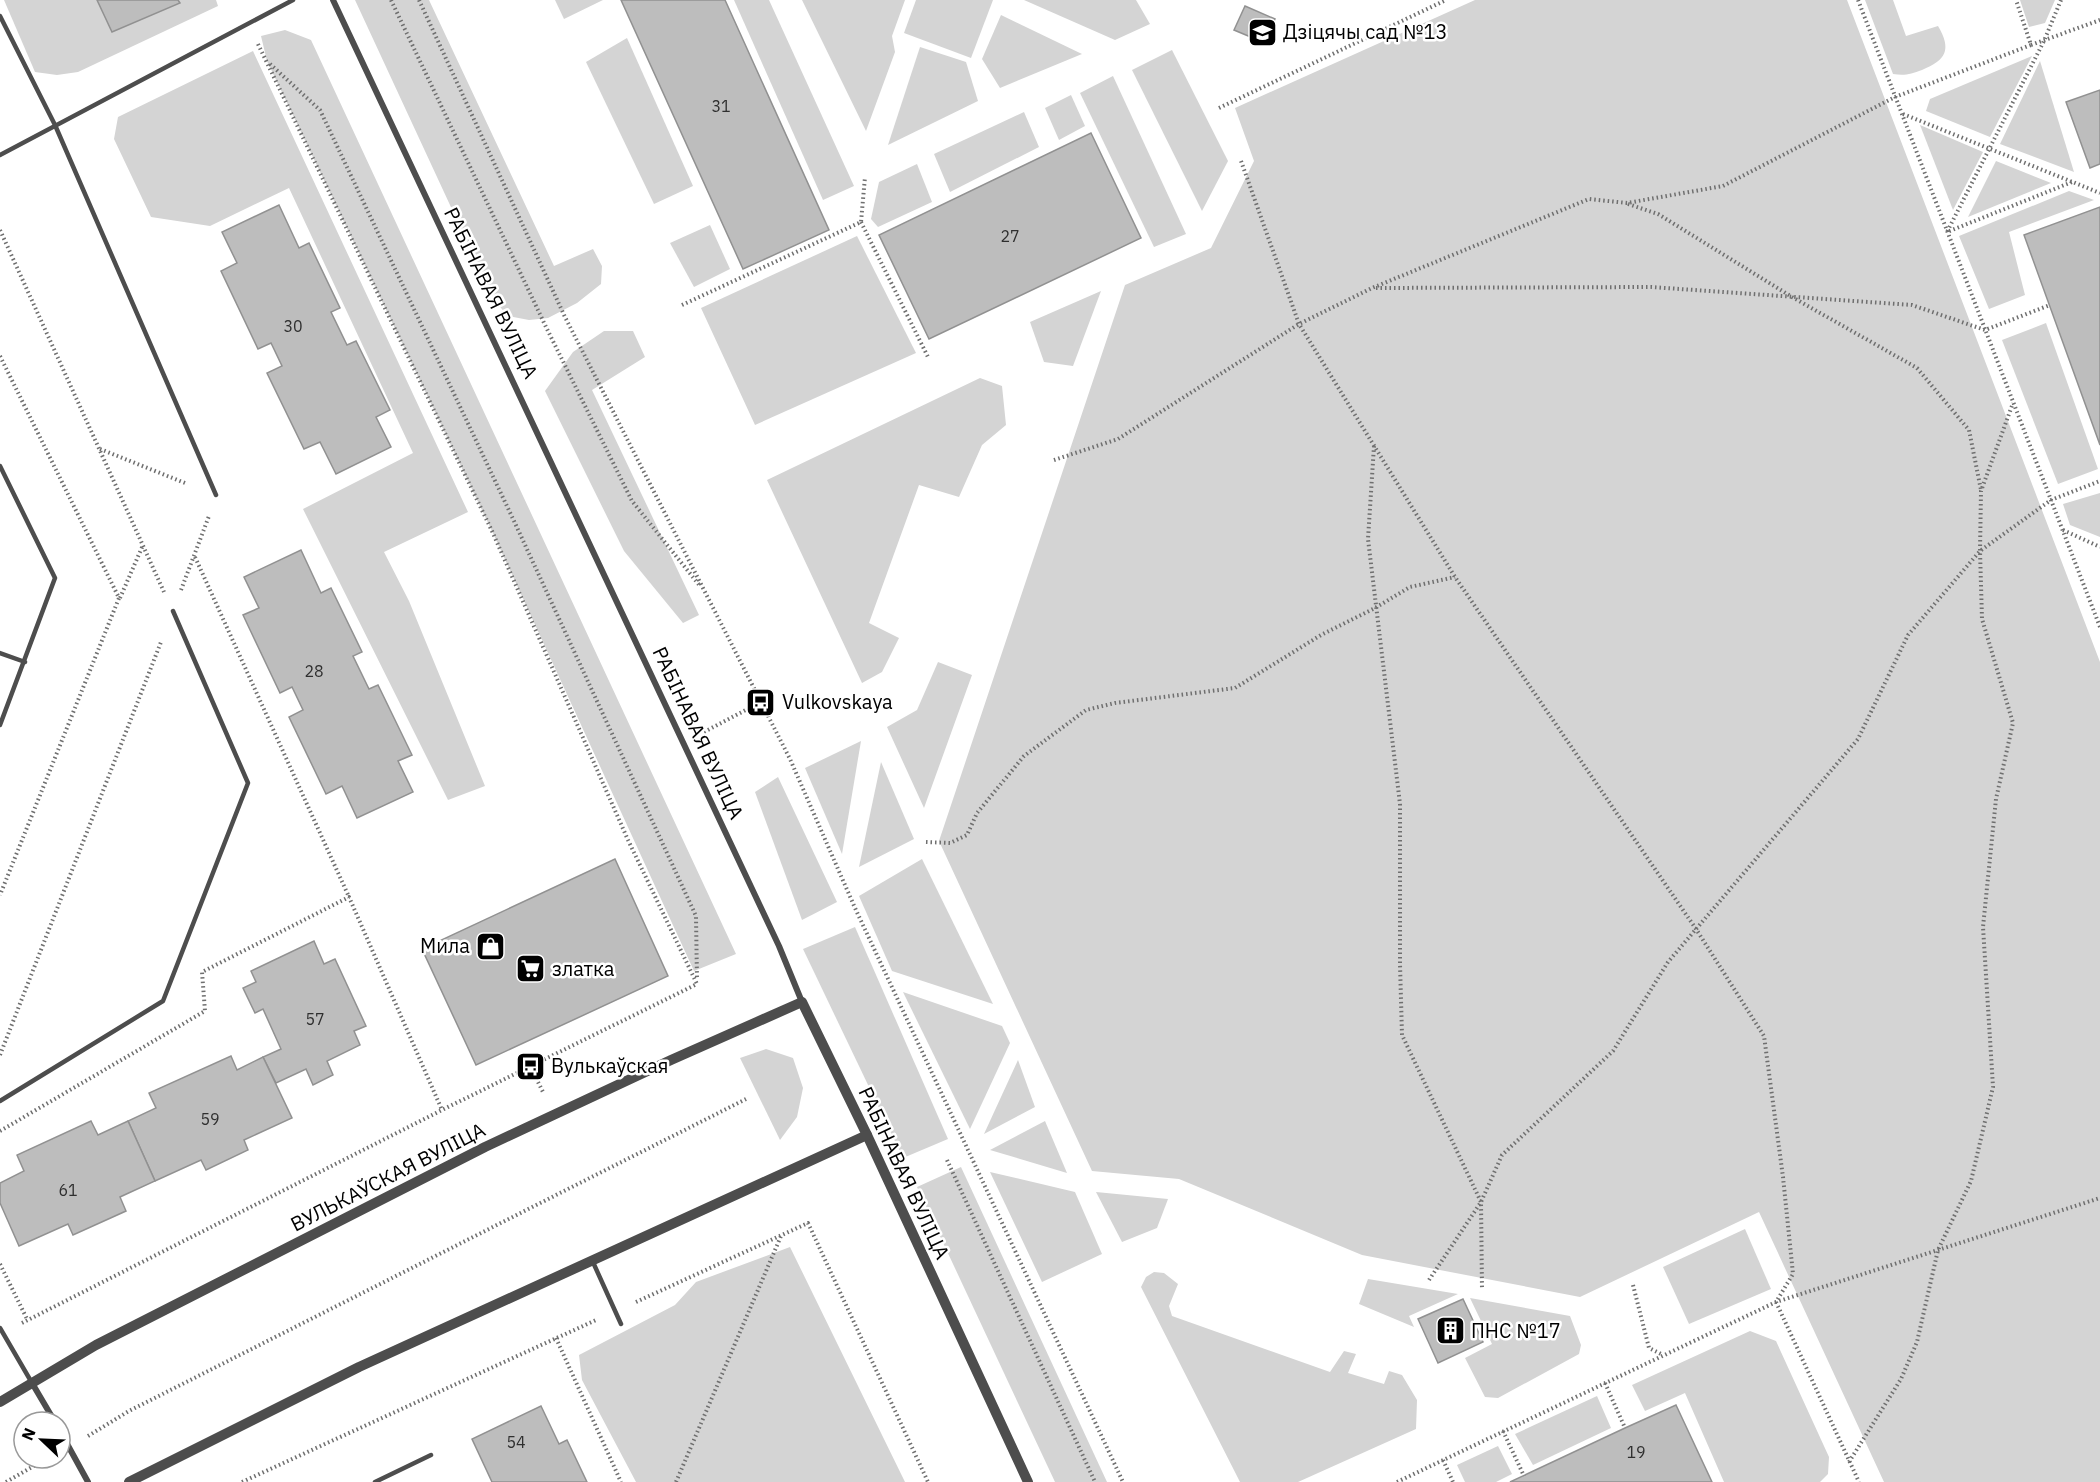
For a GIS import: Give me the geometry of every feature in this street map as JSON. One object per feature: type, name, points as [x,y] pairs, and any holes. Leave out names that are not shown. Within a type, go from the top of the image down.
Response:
[{"type":"street","name":"РАБІНАВАЯ ВУЛІЦА","points":[[333,0],[1028,1482]]},
{"type":"street","name":"ВУЛЬКАЎСКАЯ ВУЛІЦА","points":[[0,1402],[96,1345],[485,1147],[802,1002]]},
{"type":"street","points":[[129,1482],[359,1367],[867,1135]]},
{"type":"street","points":[[32,1383],[48,1410]]},
{"type":"street","points":[[72,1453],[88,1482]]},
{"type":"lane","points":[[0,155],[293,0]]},
{"type":"lane","points":[[0,16],[55,125],[216,495]]},
{"type":"lane","points":[[0,466],[54,578],[0,725]]},
{"type":"lane","points":[[0,1101],[163,1001],[248,783],[173,611]]},
{"type":"lane","points":[[0,653],[24,662]]},
{"type":"lane","points":[[591,1260],[621,1324]]},
{"type":"lane","points":[[0,1328],[32,1383]]},
{"type":"lane","points":[[375,1482],[431,1455]]},
{"type":"path","points":[[391,0],[546,327],[632,501],[706,593]]},
{"type":"path","points":[[419,0],[565,317],[790,759],[878,958],[1123,1482]]},
{"type":"path","points":[[1219,108],[1446,0]]},
{"type":"path","points":[[1858,0],[2100,627]]},
{"type":"path","points":[[2016,0],[2031,45]]},
{"type":"path","points":[[1947,232],[2044,41],[2061,0]]},
{"type":"path","points":[[1054,460],[1118,438],[1299,324],[1372,288],[1589,200],[1627,203],[1723,186],[1895,97],[2100,20]]},
{"type":"path","points":[[248,22],[492,531],[628,840],[697,984]]},
{"type":"path","points":[[267,61],[320,110],[514,521],[696,916],[697,984]]},
{"type":"path","points":[[1902,114],[2100,193]]},
{"type":"path","points":[[1241,161],[1299,324],[1455,577],[1696,929],[1764,1036],[1784,1177],[1793,1274],[1776,1302]]},
{"type":"path","points":[[865,177],[861,222],[929,359]]},
{"type":"path","points":[[1947,232],[2072,182]]},
{"type":"path","points":[[1627,203],[1658,214],[1792,297],[1917,368],[1969,430],[1981,491],[1982,620],[2013,723],[1996,799],[1983,927],[1993,1087],[1971,1181],[1938,1250],[1917,1342],[1900,1379],[1849,1462]]},
{"type":"path","points":[[682,305],[861,222]]},
{"type":"path","points":[[0,230],[173,611]]},
{"type":"path","points":[[1372,288],[1652,287],[1912,306],[1985,330],[2050,305]]},
{"type":"path","points":[[1981,491],[2013,403]]},
{"type":"path","points":[[1374,445],[1368,539],[1400,804],[1402,1035],[1482,1202],[1482,1290]]},
{"type":"path","points":[[0,1055],[195,556],[216,495],[100,449]]},
{"type":"path","points":[[1428,1280],[1482,1202],[1502,1155],[1613,1051],[1668,962],[1858,739],[1908,635],[1980,551],[2050,500],[2100,481]]},
{"type":"path","points":[[2062,530],[2100,547]]},
{"type":"path","points":[[119,598],[143,545]]},
{"type":"path","points":[[195,556],[442,1110]]},
{"type":"path","points":[[927,842],[950,843],[967,835],[977,813],[1024,756],[1086,710],[1115,703],[1235,688],[1321,635],[1375,608],[1410,587],[1455,577]]},
{"type":"path","points":[[683,743],[761,702]]},
{"type":"path","points":[[0,1131],[205,1011],[202,972],[349,897]]},
{"type":"path","points":[[4,1335],[27,1319],[697,984]]},
{"type":"path","points":[[72,1445],[129,1411],[746,1099]]},
{"type":"path","points":[[947,1160],[1095,1482]]},
{"type":"path","points":[[1397,1482],[1776,1302],[2100,1198]]},
{"type":"path","points":[[242,1482],[808,1223],[928,1482]]},
{"type":"path","points":[[676,1482],[781,1236]]},
{"type":"path","points":[[0,1264],[27,1319]]},
{"type":"path","points":[[1633,1285],[1649,1348],[1664,1355]]},
{"type":"path","points":[[1776,1302],[1858,1482]]},
{"type":"path","points":[[556,1338],[621,1482]]},
{"type":"path","points":[[1605,1383],[1625,1428]]},
{"type":"path","points":[[1503,1431],[1524,1476]]},
{"type":"path","points":[[1443,1460],[1453,1482]]},
{"type":"path","points":[[6,1482],[27,1470]]},
{"type":"shaded area","points":[[4,0],[216,0],[218,6],[78,72],[57,75],[35,72]]},
{"type":"shaded area","points":[[355,0],[429,0],[554,266],[593,249],[602,266],[601,284],[577,303],[548,318],[529,320],[508,316],[494,300]]},
{"type":"shaded area","points":[[555,0],[603,0],[564,19]]},
{"type":"shaded area","points":[[734,0],[769,0],[854,186],[823,200]]},
{"type":"shaded area","points":[[802,0],[905,0],[892,36],[895,52],[866,131]]},
{"type":"shaded area","points":[[916,0],[993,0],[971,58],[904,33]]},
{"type":"shaded area","points":[[1024,0],[1136,0],[1150,24],[1115,40]]},
{"type":"shaded area","points":[[1475,0],[1847,0],[2100,662],[2100,1482],[1884,1482],[1759,1212],[1580,1297],[1362,1255],[1179,1179],[1092,1171],[939,841],[1125,285],[1211,248],[1254,161],[1235,108]]},
{"type":"shaded area","points":[[1865,0],[1893,0],[1906,36],[1938,26],[1945,42],[1941,58],[1915,73],[1893,74]]},
{"type":"shaded area","points":[[2020,0],[2055,0],[2045,23],[2029,27]]},
{"type":"shaded area","points":[[1001,15],[1082,54],[1000,88],[982,59]]},
{"type":"shaded area","points":[[285,30],[311,40],[736,954],[694,971],[492,531],[267,61],[261,36]]},
{"type":"shaded area","points":[[627,38],[693,186],[654,204],[586,62]]},
{"type":"shaded area","points":[[920,47],[966,62],[978,101],[888,145]]},
{"type":"shaded area","points":[[1172,50],[1228,161],[1202,211],[1132,70]]},
{"type":"shaded area","points":[[253,51],[468,512],[384,552],[409,601],[485,786],[448,800],[303,509],[413,453],[289,188],[210,226],[151,217],[114,139],[118,117]]},
{"type":"shaded area","points":[[2032,56],[1990,137],[1926,111],[1930,99]]},
{"type":"shaded area","points":[[2040,61],[2074,172],[2000,144]]},
{"type":"shaded area","points":[[1113,76],[1186,234],[1154,247],[1080,93]]},
{"type":"shaded area","points":[[1071,95],[1085,126],[1059,140],[1045,108]]},
{"type":"shaded area","points":[[1024,112],[1039,147],[950,192],[934,154]]},
{"type":"shaded area","points":[[1920,125],[1983,152],[1953,210]]},
{"type":"shaded area","points":[[1996,161],[2051,183],[1968,217]]},
{"type":"shaded area","points":[[917,164],[932,202],[878,227],[871,219],[879,182]]},
{"type":"shaded area","points":[[2069,191],[2094,200],[2009,232],[2025,295],[1989,309],[1959,236]]},
{"type":"shaded area","points":[[710,225],[730,269],[694,287],[670,243]]},
{"type":"shaded area","points":[[857,236],[916,353],[755,425],[701,308]]},
{"type":"shaded area","points":[[1101,291],[1073,366],[1044,362],[1030,322]]},
{"type":"shaded area","points":[[2046,323],[2098,469],[2058,484],[2002,340]]},
{"type":"shaded area","points":[[604,331],[633,331],[645,357],[592,390],[699,615],[683,623],[624,551],[545,391],[573,352]]},
{"type":"shaded area","points":[[980,378],[1002,386],[1006,425],[982,445],[959,497],[919,485],[869,623],[899,638],[882,672],[862,683],[767,480]]},
{"type":"shaded area","points":[[2100,493],[2100,537],[2070,525],[2063,504]]},
{"type":"shaded area","points":[[938,662],[972,675],[924,808],[887,727],[917,710]]},
{"type":"shaded area","points":[[861,741],[842,854],[805,768]]},
{"type":"shaded area","points":[[881,762],[914,839],[859,867]]},
{"type":"shaded area","points":[[778,777],[837,902],[802,920],[755,792]]},
{"type":"shaded area","points":[[922,859],[993,1004],[892,971],[859,896]]},
{"type":"shaded area","points":[[855,927],[948,1139],[903,1158],[803,949]]},
{"type":"shaded area","points":[[903,992],[1002,1026],[1010,1043],[970,1129]]},
{"type":"shaded area","points":[[766,1049],[793,1058],[803,1088],[797,1117],[780,1140],[740,1058]]},
{"type":"shaded area","points":[[1018,1060],[1035,1107],[984,1134]]},
{"type":"shaded area","points":[[1045,1121],[1067,1173],[990,1150]]},
{"type":"shaded area","points":[[961,1167],[1107,1482],[1055,1482],[917,1187]]},
{"type":"shaded area","points":[[990,1172],[1075,1192],[1102,1254],[1042,1282]]},
{"type":"shaded area","points":[[1096,1192],[1168,1199],[1157,1228],[1122,1242]]},
{"type":"shaded area","points":[[1745,1229],[1771,1289],[1689,1324],[1663,1267]]},
{"type":"shaded area","points":[[790,1247],[905,1482],[636,1482],[582,1380],[579,1355],[675,1305],[696,1282]]},
{"type":"shaded area","points":[[1154,1272],[1164,1273],[1178,1284],[1169,1306],[1172,1316],[1330,1372],[1344,1351],[1356,1354],[1348,1373],[1384,1384],[1389,1371],[1402,1375],[1417,1400],[1416,1429],[1298,1482],[1240,1482],[1141,1287],[1146,1277]]},
{"type":"shaded area","points":[[1368,1279],[1458,1294],[1409,1316],[1414,1327],[1359,1304]]},
{"type":"shaded area","points":[[1470,1298],[1570,1316],[1581,1345],[1579,1354],[1498,1398],[1485,1397],[1465,1358],[1492,1344]]},
{"type":"shaded area","points":[[1750,1331],[1776,1341],[1829,1457],[1828,1474],[1820,1482],[1724,1482],[1685,1393],[1645,1411],[1632,1385]]},
{"type":"shaded area","points":[[1597,1396],[1611,1428],[1533,1465],[1515,1434]]},
{"type":"shaded area","points":[[1498,1446],[1512,1474],[1496,1482],[1465,1482],[1457,1465]]},
{"type":"building","points":[[97,0],[178,0],[180,3],[112,32]]},
{"type":"building","points":[[621,0],[725,0],[829,230],[743,269]]},
{"type":"building","points":[[1245,6],[1275,19],[1265,43],[1234,30]]},
{"type":"building","points":[[2100,90],[2100,164],[2090,168],[2066,102]]},
{"type":"building","points":[[1091,133],[1141,238],[929,339],[879,235]]},
{"type":"building","points":[[279,205],[299,248],[309,243],[340,308],[331,312],[347,345],[356,341],[390,410],[376,417],[391,447],[336,474],[320,442],[304,449],[267,373],[282,366],[271,343],[258,349],[221,271],[237,263],[222,232]]},
{"type":"building","points":[[2100,207],[2100,445],[2024,235]]},
{"type":"building","points":[[301,550],[321,593],[331,588],[362,652],[353,656],[369,689],[378,685],[412,755],[398,761],[413,792],[357,818],[342,786],[326,794],[289,717],[303,710],[292,687],[280,693],[243,615],[259,608],[244,577]]},
{"type":"building","points":[[615,859],[668,976],[476,1065],[422,949]]},
{"type":"building","points":[[314,941],[324,964],[335,959],[366,1026],[354,1031],[360,1045],[327,1061],[333,1075],[313,1085],[306,1069],[276,1083],[263,1057],[281,1049],[263,1009],[255,1013],[243,988],[256,982],[251,971]]},
{"type":"building","points":[[231,1056],[237,1070],[263,1057],[292,1118],[244,1140],[248,1150],[206,1170],[201,1160],[155,1181],[128,1121],[156,1108],[149,1093]]},
{"type":"building","points":[[91,1121],[98,1135],[128,1121],[155,1181],[120,1197],[126,1211],[73,1235],[68,1224],[19,1246],[0,1203],[0,1183],[24,1171],[17,1155]]},
{"type":"building","name":"ПНС №17","points":[[1463,1299],[1483,1342],[1438,1363],[1418,1319]]},
{"type":"building","points":[[1676,1405],[1712,1482],[1510,1482],[1625,1428]]},
{"type":"building","points":[[541,1406],[559,1444],[567,1440],[587,1482],[492,1482],[472,1439]]},
{"type":"place","name":"Дзіцячы сад №13","points":[[1262,32]]},
{"type":"place","name":"Vulkovskaya","points":[[761,702]]},
{"type":"place","name":"Мила","points":[[491,946]]},
{"type":"place","name":"златка","points":[[531,969]]},
{"type":"place","name":"Вулькаўская","points":[[530,1066]]},
{"type":"place","name":"ПНС №17","points":[[1450,1331]]}]
